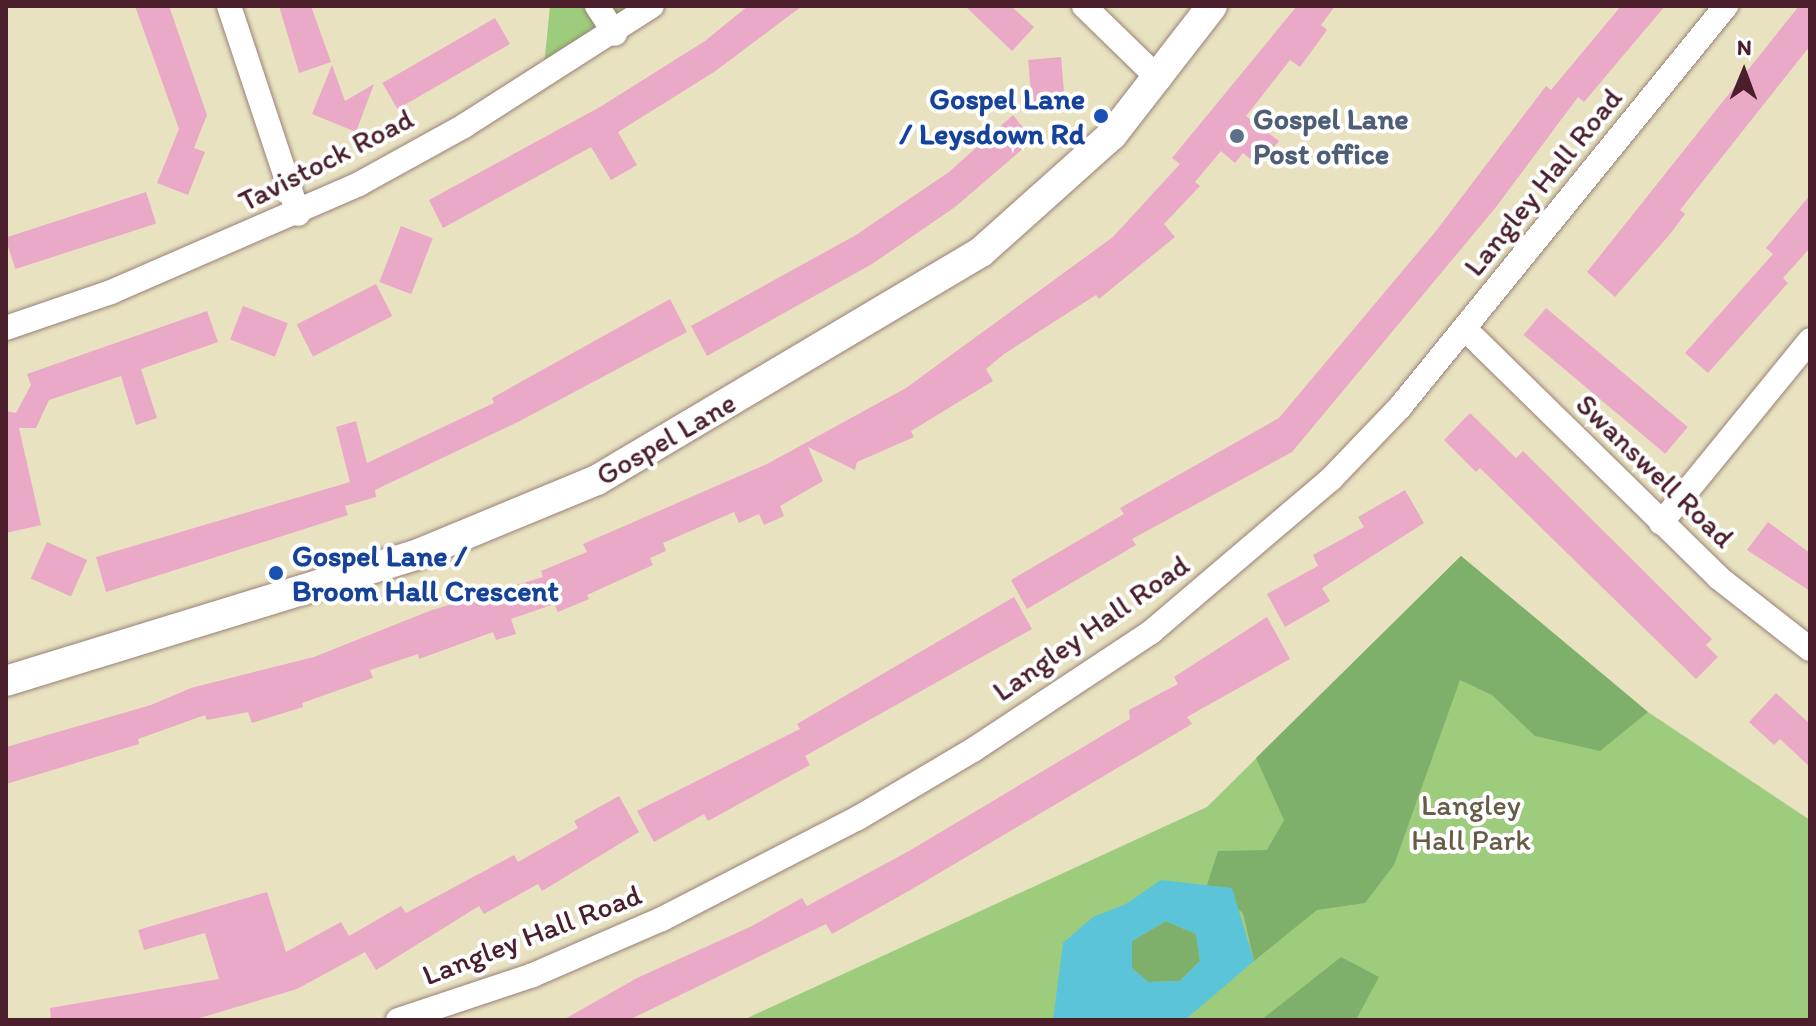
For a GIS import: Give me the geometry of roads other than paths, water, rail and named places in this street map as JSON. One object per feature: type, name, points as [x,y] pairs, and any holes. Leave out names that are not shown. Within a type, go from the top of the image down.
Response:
[{"type":"street","points":[[229,6],[298,214]]},
{"type":"street","points":[[597,6],[615,34]]},
{"type":"street","name":"Tavistock Road","points":[[6,328],[111,292],[298,214],[451,133],[615,34],[652,6]]},
{"type":"street","points":[[1084,6],[1159,79]]},
{"type":"street","name":"Gospel Lane","points":[[6,681],[418,554],[597,480],[981,252],[1081,167],[1159,79],[1212,6]]},
{"type":"street","name":"Langley Hall Road","points":[[398,1020],[533,975],[662,919],[858,818],[985,742],[1151,632],[1331,479],[1465,329],[1726,6]]},
{"type":"street","name":"Swanswell Road","points":[[1465,329],[1719,578],[1810,649]]},
{"type":"street","points":[[1661,523],[1810,340]]},
{"type":"water","points":[[1161,880],[1232,888],[1254,961],[1185,1020],[1053,1020],[1063,943],[1093,917],[1126,904]],"holes":[[[1166,921],[1196,934],[1200,961],[1180,981],[1148,982],[1132,968],[1132,941]]]},
{"type":"place","name":"Gospel Lane / Leysdown Rd","points":[[1101,116]]},
{"type":"place","name":"Gospel Lane Post office","points":[[1237,136]]},
{"type":"place","name":"Gospel Lane / Broom Hall Crescent","points":[[276,573]]},
{"type":"park label","name":"Langley Hall Park","points":[[1471,822]]}]
